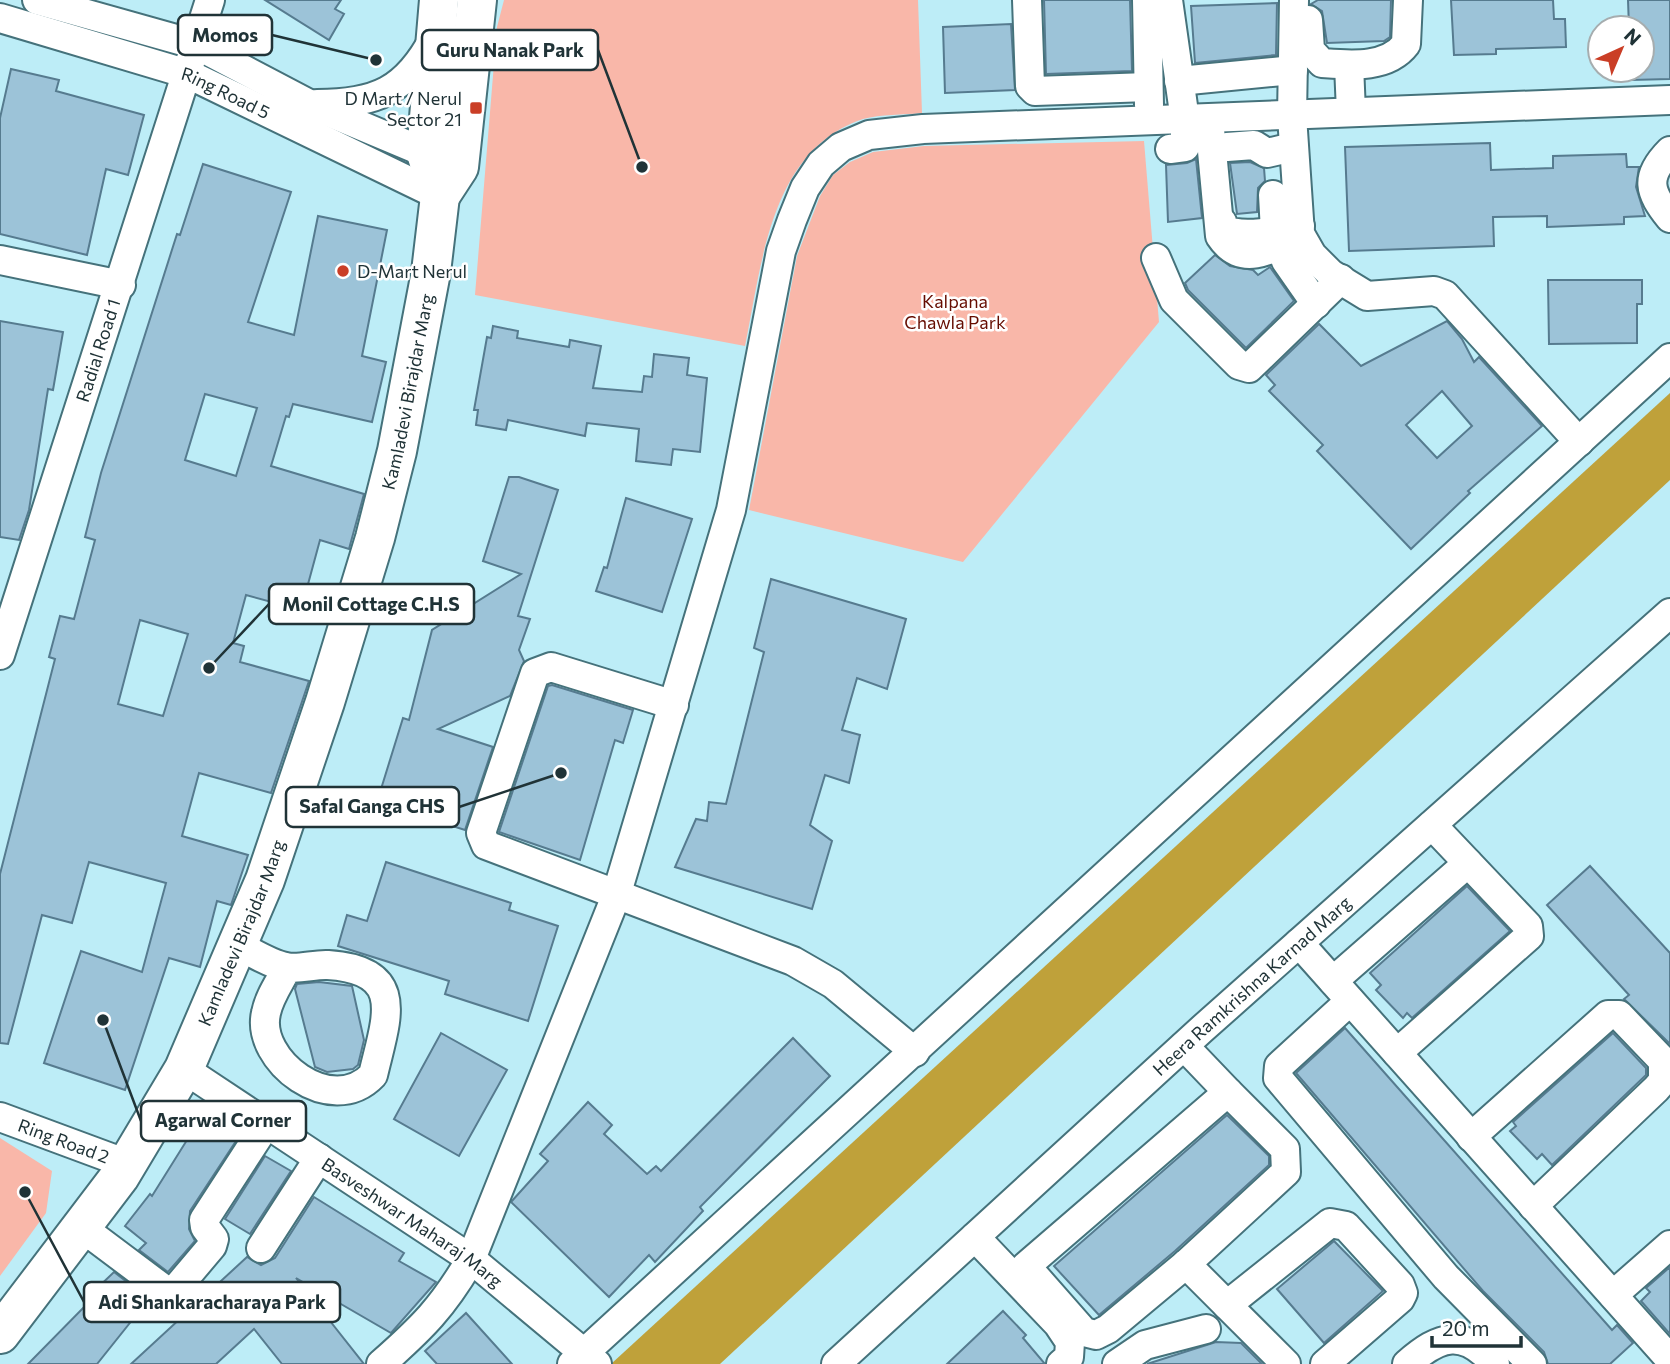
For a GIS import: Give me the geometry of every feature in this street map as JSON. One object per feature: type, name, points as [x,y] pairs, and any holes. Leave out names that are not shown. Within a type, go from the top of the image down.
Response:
[{"type":"street","name":"Ring Road 5","points":[[37,0],[197,45],[442,172]]},
{"type":"street","name":"Radial Road 1","points":[[0,655],[121,285],[210,0]]},
{"type":"street","name":"Kamladevi Birajdar Marg","points":[[0,1334],[127,1164],[184,1069],[265,880],[375,538],[415,365],[442,172],[477,0]]},
{"type":"street","points":[[1027,0],[1030,86],[1035,91],[1148,87]]},
{"type":"street","points":[[1147,0],[1149,121]]},
{"type":"street","points":[[1168,0],[1179,81],[1197,119],[1220,236],[1236,252],[1258,253],[1289,234]]},
{"type":"street","points":[[1294,0],[1293,147],[1286,261],[1316,304]]},
{"type":"street","points":[[1306,0],[1310,50],[1314,57],[1322,63],[1349,65],[1383,61],[1401,51],[1406,44],[1408,0]]},
{"type":"street","name":"Kamladevi Birajdar Marg","points":[[437,17],[442,172]]},
{"type":"street","points":[[307,103],[358,102],[379,97],[413,72],[437,17]]},
{"type":"street","name":"Ring Road 5","points":[[0,18],[188,74],[442,172]]},
{"type":"street","points":[[1349,65],[1351,112]]},
{"type":"street","points":[[1179,81],[1293,70]]},
{"type":"street","points":[[381,1364],[423,1327],[446,1302],[471,1259],[616,896],[731,510],[781,251],[805,188],[821,164],[841,147],[869,135],[923,129],[1670,100]]},
{"type":"street","points":[[1171,149],[1185,148],[1197,119]]},
{"type":"street","points":[[1227,147],[1254,145],[1268,153],[1293,147]]},
{"type":"street","points":[[1670,151],[1661,161],[1651,182],[1654,199],[1670,218]]},
{"type":"street","points":[[1273,195],[1289,234],[1341,279],[1367,296],[1434,291],[1445,295],[1579,442]]},
{"type":"street","points":[[1222,222],[1222,229],[1232,233],[1289,234]]},
{"type":"street","points":[[1156,258],[1174,300],[1239,365],[1249,368],[1341,279]]},
{"type":"street","points":[[0,260],[121,285]]},
{"type":"street","points":[[585,1360],[915,1052],[1670,358]]},
{"type":"street","name":"Heera Ramkrishna Karnad Marg","points":[[836,1364],[1184,1046],[1670,613]]},
{"type":"street","points":[[674,705],[551,667],[535,673],[481,833],[486,845],[793,961],[834,984],[868,1009],[915,1052]]},
{"type":"street","points":[[1397,1053],[1529,936],[1528,926],[1432,825]]},
{"type":"street","points":[[1468,863],[1342,991],[1279,1066],[1278,1078],[1446,1277],[1532,1364]]},
{"type":"street","points":[[1299,943],[1613,1295],[1665,1358]]},
{"type":"street","points":[[237,945],[288,968],[330,965],[366,972],[382,984],[386,996],[384,1029],[373,1075],[352,1091],[319,1089],[296,1076],[278,1059],[267,1033],[265,1014],[288,968]]},
{"type":"street","points":[[1471,1137],[1608,1015],[1619,1015],[1663,1061],[1663,1081],[1656,1089],[1533,1206]]},
{"type":"street","points":[[983,1230],[1026,1266],[1084,1332],[1096,1335],[1186,1264],[1286,1172],[1288,1162],[1285,1149],[1184,1046]]},
{"type":"street","name":"Basveshwar Maharaj Marg","points":[[184,1069],[471,1259],[585,1360]]},
{"type":"street","points":[[1026,1266],[1228,1092]]},
{"type":"street","name":"Ring Road 2","points":[[0,1117],[127,1164]]},
{"type":"street","points":[[214,1219],[270,1126]]},
{"type":"street","points":[[81,1227],[169,1293],[174,1291],[212,1245],[214,1239],[205,1227],[204,1220],[270,1126]]},
{"type":"street","points":[[261,1248],[319,1158]]},
{"type":"street","points":[[1227,1305],[1330,1223],[1346,1226],[1399,1285],[1403,1293],[1401,1299],[1325,1364]]},
{"type":"street","points":[[983,1230],[1070,1342],[1069,1357],[1061,1364]]},
{"type":"street","points":[[1613,1295],[1670,1245]]},
{"type":"street","points":[[1186,1264],[1286,1364]]},
{"type":"street","points":[[1117,1364],[1145,1345],[1206,1329]]},
{"type":"street","points":[[1407,1364],[1433,1342],[1450,1338],[1467,1342],[1495,1364]]},
{"type":"green space","points":[[504,0],[918,0],[922,113],[863,119],[832,134],[808,156],[789,183],[765,246],[745,346],[475,295],[497,27]]},
{"type":"green space","name":"Kalpana Chawla Park","points":[[1144,141],[1159,322],[963,562],[749,510],[797,256],[820,196],[833,175],[850,162],[873,152],[924,146]]},
{"type":"green space","points":[[0,1138],[52,1171],[46,1213],[0,1276]]},
{"type":"shaded area","points":[[1670,393],[1670,480],[720,1364],[611,1364]]},
{"type":"building","points":[[265,0],[341,0],[335,9],[344,14],[329,40]]},
{"type":"building","points":[[1044,0],[1130,0],[1132,71],[1046,74]]},
{"type":"building","points":[[1318,0],[1391,0],[1390,37],[1384,41],[1327,43],[1322,11],[1311,4]]},
{"type":"building","points":[[1451,0],[1553,0],[1554,19],[1565,19],[1566,47],[1496,49],[1496,54],[1454,55]]},
{"type":"building","points":[[1628,0],[1670,0],[1670,79],[1656,79],[1656,14],[1628,14]]},
{"type":"building","points":[[1277,3],[1276,55],[1195,63],[1191,6]]},
{"type":"building","points":[[1011,24],[1015,90],[945,93],[943,27]]},
{"type":"building","points":[[11,69],[59,80],[56,91],[144,115],[128,175],[106,169],[87,255],[0,234],[0,118]]},
{"type":"building","points":[[1490,143],[1491,170],[1553,168],[1553,156],[1626,154],[1627,167],[1639,167],[1636,187],[1645,216],[1624,217],[1624,224],[1547,227],[1547,216],[1493,217],[1494,246],[1349,251],[1345,147]]},
{"type":"building","points":[[1196,159],[1202,218],[1168,222],[1166,165],[1187,163]]},
{"type":"building","points":[[1250,162],[1264,168],[1265,181],[1258,188],[1257,212],[1237,214],[1230,163]]},
{"type":"building","points":[[203,164],[291,192],[248,322],[294,335],[318,216],[387,230],[362,356],[386,362],[372,422],[293,404],[289,417],[286,416],[271,466],[364,494],[349,549],[320,540],[301,610],[246,595],[233,643],[244,646],[240,662],[309,681],[271,793],[199,773],[182,836],[248,855],[231,905],[217,901],[200,967],[169,958],[125,1090],[44,1063],[81,951],[142,972],[166,883],[89,862],[72,923],[42,915],[8,1044],[0,1043],[0,874],[55,659],[49,657],[60,616],[74,619],[95,540],[85,537],[101,473],[177,234],[180,235]],"holes":[[[205,394],[257,408],[236,476],[185,460]],[[140,620],[188,634],[163,716],[118,704]]]},
{"type":"building","points":[[1215,255],[1230,266],[1253,270],[1258,275],[1270,267],[1294,301],[1246,348],[1188,290],[1185,283]]},
{"type":"building","points":[[1548,280],[1642,280],[1642,304],[1637,304],[1637,343],[1549,344]]},
{"type":"building","points":[[0,321],[63,332],[53,390],[48,389],[29,510],[19,540],[0,537]]},
{"type":"building","points":[[1447,321],[1462,339],[1474,362],[1479,357],[1542,426],[1468,491],[1470,493],[1411,549],[1317,451],[1323,445],[1269,391],[1275,385],[1266,375],[1319,324],[1361,366]],"holes":[[[1442,391],[1472,426],[1437,458],[1406,425]]]},
{"type":"building","points":[[493,326],[518,331],[517,338],[569,347],[570,340],[601,346],[593,388],[642,392],[644,376],[652,377],[654,354],[689,358],[687,375],[707,378],[700,452],[673,449],[671,465],[636,461],[639,429],[587,423],[585,436],[508,420],[506,430],[476,425],[478,410],[474,410],[487,337],[491,338]]},
{"type":"building","points":[[509,477],[519,477],[558,490],[518,616],[530,619],[519,650],[524,661],[510,696],[438,729],[493,747],[465,830],[377,802],[403,718],[409,720],[432,630],[521,574],[483,561]]},
{"type":"building","points":[[626,498],[692,519],[662,612],[596,591],[604,567],[607,568]]},
{"type":"building","points":[[771,579],[906,619],[887,689],[857,678],[842,730],[860,735],[849,783],[825,775],[810,825],[832,841],[812,909],[675,867],[696,819],[707,821],[709,802],[726,804],[764,652],[754,648]]},
{"type":"building","points":[[548,686],[633,710],[623,743],[615,740],[580,860],[499,832]]},
{"type":"building","points":[[386,862],[511,903],[509,910],[558,926],[528,1021],[445,994],[449,981],[338,946],[347,915],[367,921]]},
{"type":"building","points":[[1590,866],[1670,953],[1670,1044],[1624,999],[1629,995],[1547,905]]},
{"type":"building","points":[[1467,886],[1510,931],[1412,1018],[1407,1013],[1403,1018],[1376,990],[1381,985],[1370,973]]},
{"type":"building","points":[[319,982],[352,986],[364,1040],[358,1065],[353,1069],[327,1072],[315,1067],[295,989],[297,984]]},
{"type":"building","points":[[1345,1028],[1612,1330],[1617,1325],[1633,1343],[1610,1364],[1548,1364],[1544,1352],[1483,1291],[1296,1073]]},
{"type":"building","points":[[441,1033],[507,1070],[459,1156],[394,1119]]},
{"type":"building","points":[[1613,1033],[1646,1068],[1646,1075],[1552,1165],[1542,1154],[1537,1159],[1510,1131],[1516,1126],[1513,1122]]},
{"type":"building","points":[[793,1038],[830,1076],[700,1207],[703,1211],[655,1262],[649,1255],[609,1297],[511,1202],[548,1161],[540,1154],[588,1102],[612,1125],[604,1134],[647,1174],[656,1166],[661,1171]]},
{"type":"building","points":[[1227,1115],[1269,1156],[1269,1165],[1175,1251],[1099,1315],[1054,1266]]},
{"type":"building","points":[[220,1130],[236,1141],[190,1211],[189,1229],[195,1241],[168,1272],[139,1250],[146,1243],[125,1226],[150,1194],[152,1196],[187,1140]]},
{"type":"building","points":[[265,1156],[291,1171],[250,1234],[225,1219]]},
{"type":"building","points":[[314,1197],[404,1253],[399,1261],[436,1282],[391,1333],[296,1278],[364,1364],[282,1364],[254,1329],[216,1364],[131,1364],[247,1257],[261,1265],[275,1258]]},
{"type":"building","points":[[1334,1241],[1383,1291],[1324,1343],[1277,1289]]},
{"type":"building","points":[[1670,1267],[1670,1334],[1641,1301],[1650,1292],[1646,1288]]},
{"type":"building","points":[[114,1272],[149,1299],[97,1364],[28,1364],[94,1297],[91,1294]]},
{"type":"building","points":[[1003,1311],[1026,1335],[1023,1338],[1045,1364],[947,1364]]},
{"type":"building","points":[[466,1313],[512,1364],[437,1364],[425,1351]]},
{"type":"building","points":[[1216,1342],[1241,1343],[1262,1364],[1147,1364]]},
{"type":"place","name":"Momos","points":[[376,60]]},
{"type":"place","name":"D Mart / Nerul Sector 21","points":[[476,108]]},
{"type":"place","name":"Guru Nanak Park","points":[[642,167]]},
{"type":"place","name":"D-Mart Nerul","points":[[343,271]]},
{"type":"place","name":"Monil Cottage C.H.S","points":[[209,668]]},
{"type":"place","name":"Safal Ganga CHS","points":[[561,773]]},
{"type":"place","name":"Agarwal Corner","points":[[103,1020]]},
{"type":"place","name":"Adi Shankaracharaya Park","points":[[25,1192]]}]
